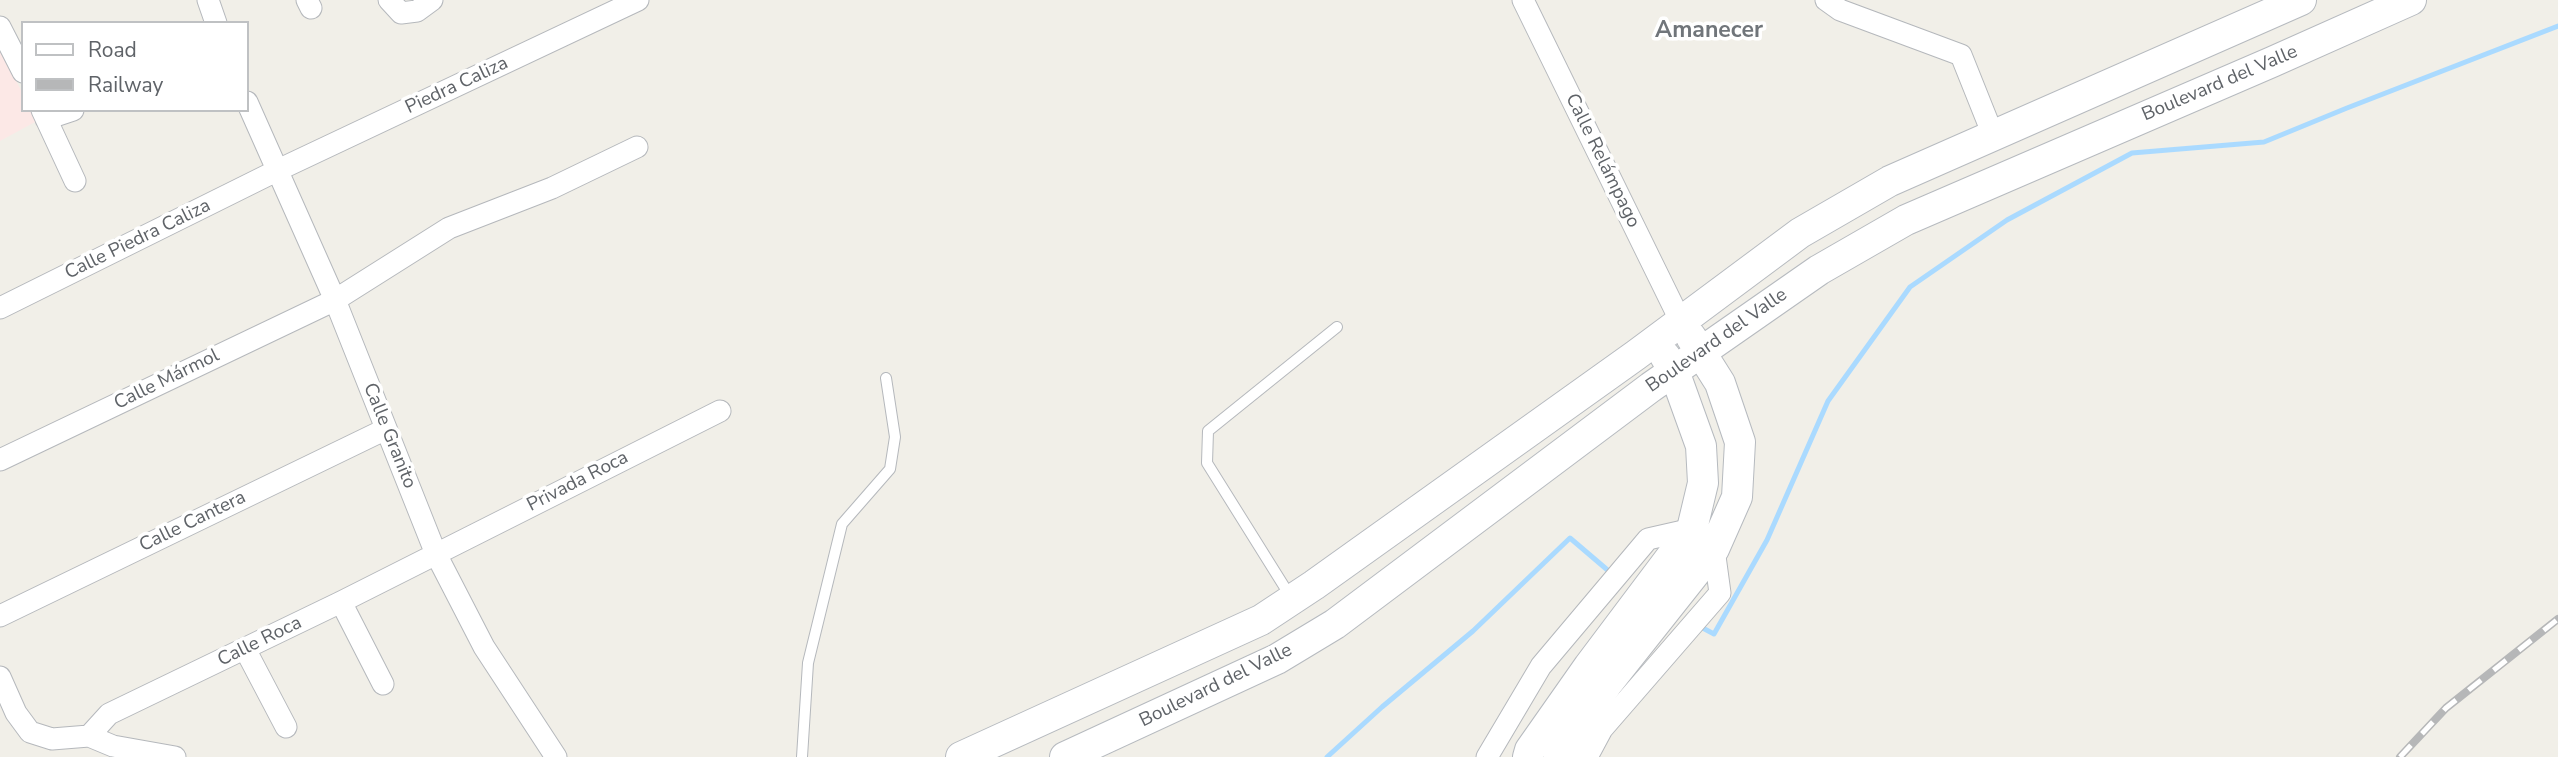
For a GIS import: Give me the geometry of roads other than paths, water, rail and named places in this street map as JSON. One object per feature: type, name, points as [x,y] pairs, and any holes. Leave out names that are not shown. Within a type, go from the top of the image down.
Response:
[{"type":"street","points":[[208,0],[215,21]]},
{"type":"street","points":[[390,0],[401,13],[417,10],[432,0]]},
{"type":"street","name":"Piedra Caliza","points":[[276,172],[638,0]]},
{"type":"street","name":"Calle Relámpago","points":[[1523,0],[1681,322]]},
{"type":"street","points":[[1826,0],[1840,10],[1961,55],[1993,135]]},
{"type":"street","name":"Boulevard del Valle","points":[[961,757],[1261,620],[1656,340],[1800,233],[1890,181],[2301,0]]},
{"type":"street","name":"Boulevard del Valle","points":[[1065,757],[1277,659],[1335,624],[1674,371],[1819,270],[1906,219],[2412,0]]},
{"type":"street","points":[[0,27],[21,68]]},
{"type":"street","points":[[2230,32],[2241,76]]},
{"type":"street","name":"Calle Granito","points":[[248,104],[335,300],[436,554],[484,647],[556,757]]},
{"type":"street","points":[[61,112],[44,115],[75,181]]},
{"type":"street","name":"Calle Mármol","points":[[0,460],[335,300],[449,228],[552,188],[637,147]]},
{"type":"street","name":"Calle Piedra Caliza","points":[[0,308],[276,172]]},
{"type":"street","points":[[1559,757],[1607,684],[1714,549],[1737,497],[1740,442],[1720,383],[1681,322]]},
{"type":"street","points":[[1528,757],[1530,750],[1589,666],[1692,529],[1703,483],[1701,446],[1674,371],[1656,340]]},
{"type":"street","name":"Privada Roca","points":[[436,554],[720,411]]},
{"type":"street","name":"Calle Cantera","points":[[0,616],[386,429]]},
{"type":"street","points":[[1487,757],[1541,666],[1648,540],[1692,529]]},
{"type":"street","points":[[1587,757],[1602,729],[1720,593],[1714,549]]},
{"type":"street","name":"Calle Roca","points":[[89,736],[109,714],[436,554]]},
{"type":"street","points":[[341,602],[383,684]]},
{"type":"street","points":[[245,649],[286,727]]},
{"type":"street","points":[[0,677],[16,713],[30,732],[52,739],[89,736],[113,746],[174,757]]},
{"type":"lane","points":[[1292,599],[1207,463],[1208,431],[1337,327]]},
{"type":"lane","points":[[802,757],[808,663],[842,524],[890,469],[895,437],[886,378]]},
{"type":"waterway","points":[[1697,625],[1714,634],[1767,540],[1828,401],[1910,287],[2007,220],[2132,153],[2264,142],[2558,26]]},
{"type":"waterway","points":[[1327,757],[1473,631],[1570,538],[1611,573]]},
{"type":"railway","points":[[2400,757],[2446,708],[2558,619]]},
{"type":"district","name":"Amanecer","points":[[1709,31]]}]
